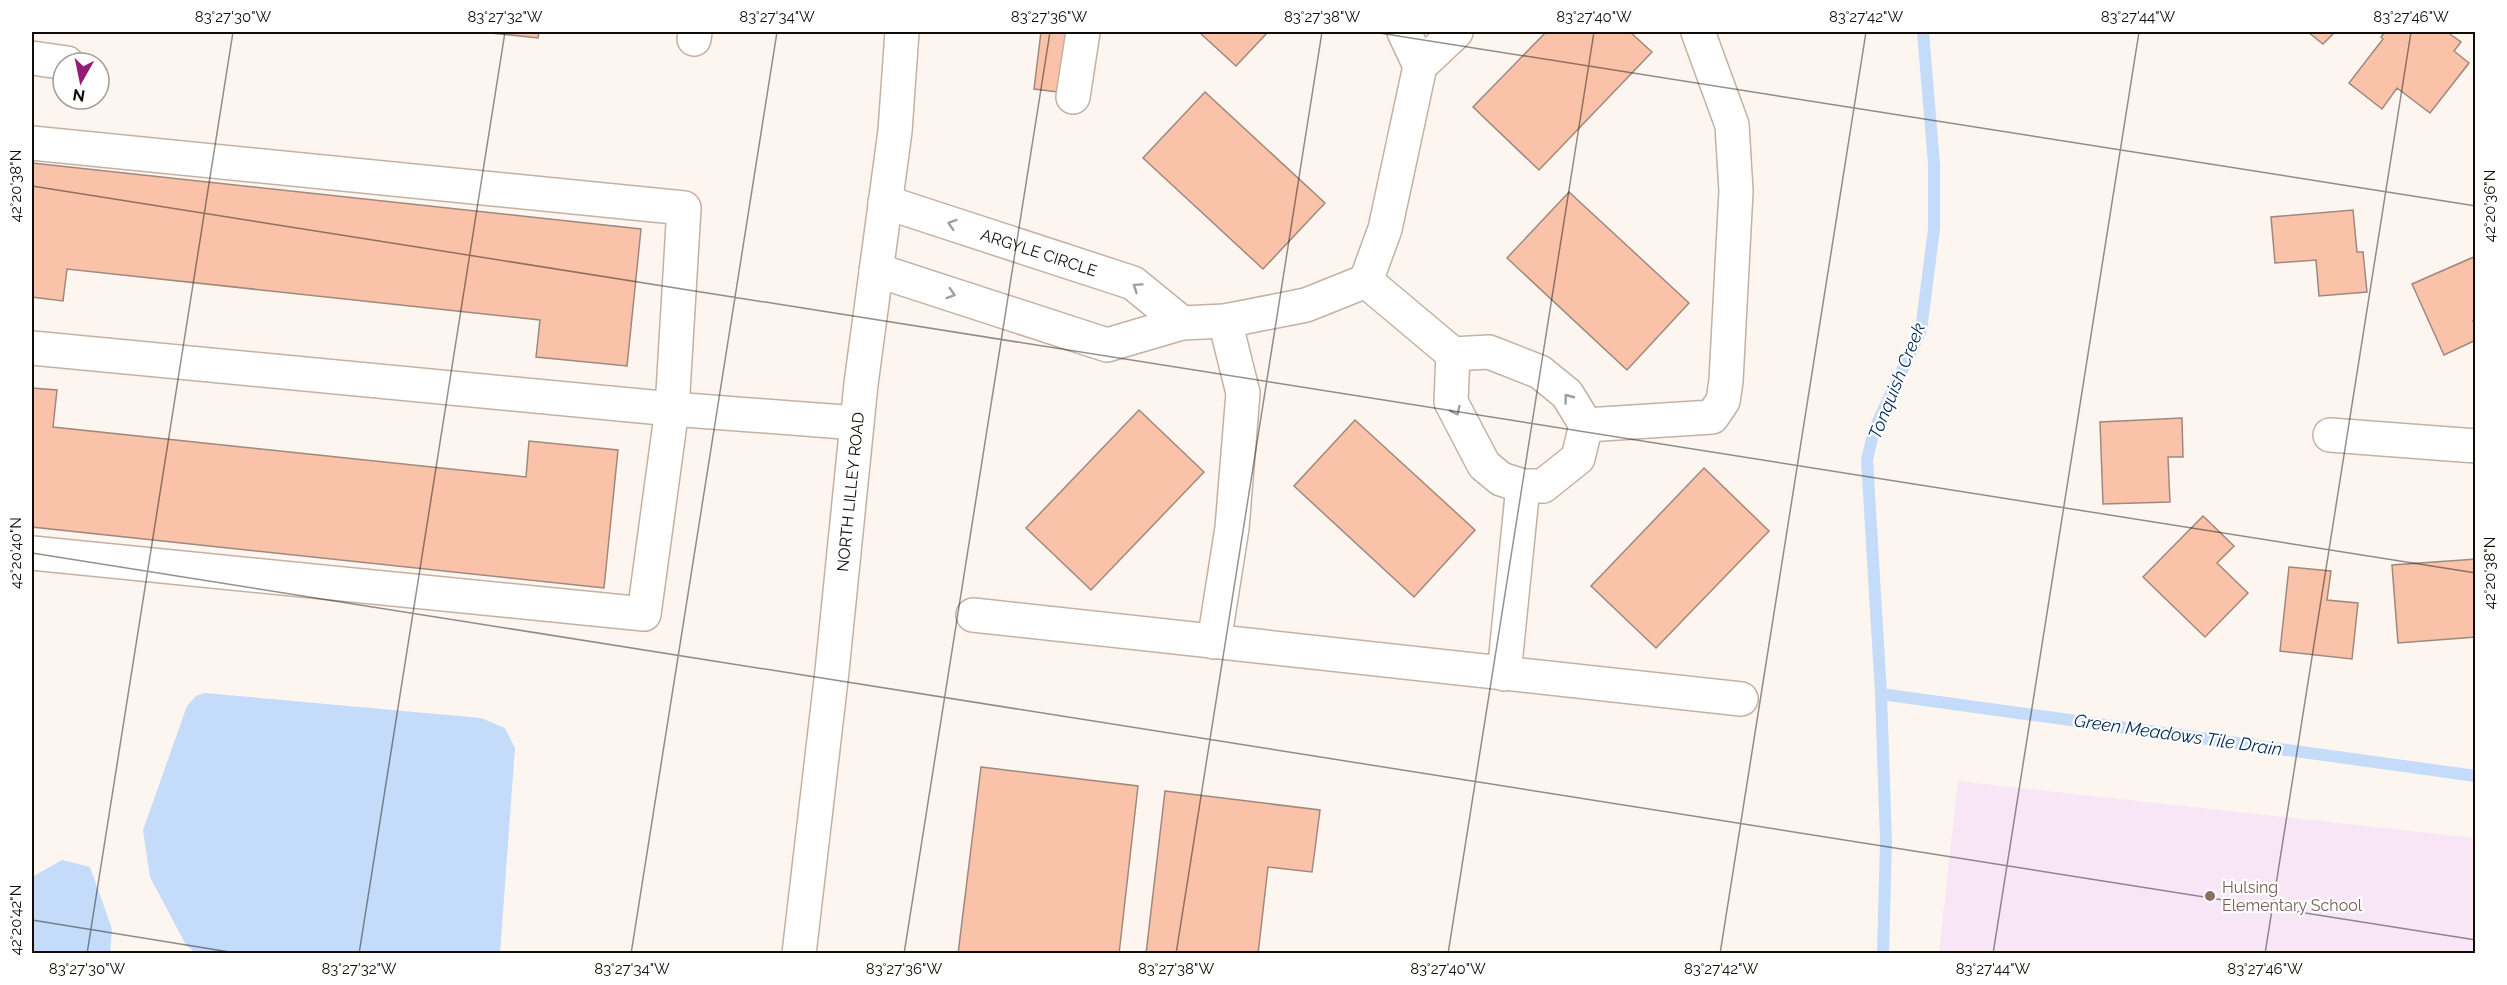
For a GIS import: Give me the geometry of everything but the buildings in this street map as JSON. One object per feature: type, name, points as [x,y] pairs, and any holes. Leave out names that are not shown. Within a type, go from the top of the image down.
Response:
[{"type":"street","name":"NORTH LILLEY ROAD","points":[[799,954],[832,671],[857,423],[895,131],[903,32]]},
{"type":"street","points":[[1072,97],[1083,32]]},
{"type":"street","points":[[1404,32],[1420,66]]},
{"type":"street","points":[[876,270],[1107,345],[1182,323],[1225,321],[1306,305],[1366,281],[1385,229],[1420,66],[1456,32]]},
{"type":"street","points":[[1586,425],[1712,417],[1723,400],[1736,191],[1732,125],[1698,32]]},
{"type":"street","points":[[32,58],[51,61]]},
{"type":"street","points":[[32,143],[684,208],[672,409],[644,614],[32,553]]},
{"type":"street","name":"ARGYLE CIRCLE","points":[[885,202],[1133,283],[1182,323]]},
{"type":"street","points":[[1366,281],[1453,354],[1490,352],[1540,372],[1567,394],[1586,425],[1578,458],[1543,486],[1522,486],[1501,479],[1484,465],[1452,402],[1453,354]]},
{"type":"street","points":[[1214,642],[1232,528],[1243,393],[1225,321]]},
{"type":"street","points":[[32,348],[672,409],[857,423]]},
{"type":"street","points":[[2330,435],[2475,446]]},
{"type":"street","points":[[1504,674],[1522,486]]},
{"type":"street","points":[[973,615],[1741,699]]},
{"type":"shaded area","name":"Hulsing Elementary School","points":[[1958,781],[2475,838],[2475,953],[1939,953]]},
{"type":"water","points":[[205,693],[481,718],[505,728],[515,748],[500,953],[197,954],[186,945],[150,877],[143,830],[187,706],[196,696]]},
{"type":"water","points":[[62,860],[90,867],[112,929],[110,953],[32,953],[32,877]]},
{"type":"waterway","name":"Tonquish Creek","points":[[1883,954],[1886,841],[1881,694],[1867,460],[1874,430],[1921,330],[1934,229],[1934,164],[1923,32]]},
{"type":"waterway","name":"Green Meadows Tile Drain","points":[[1881,694],[2476,776]]},
{"type":"place","name":"Hulsing Elementary School","points":[[2210,896]]}]
